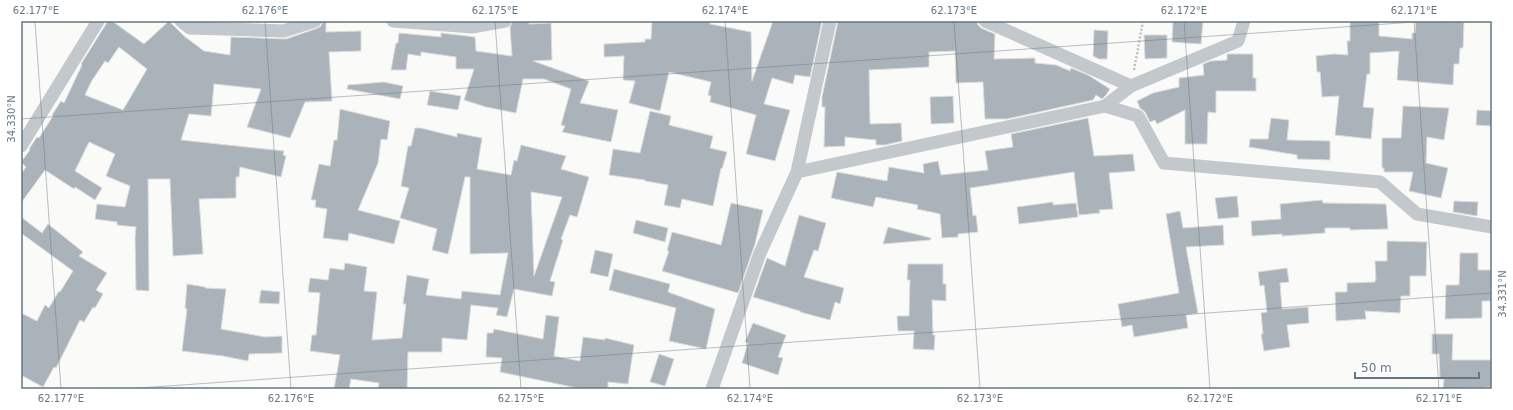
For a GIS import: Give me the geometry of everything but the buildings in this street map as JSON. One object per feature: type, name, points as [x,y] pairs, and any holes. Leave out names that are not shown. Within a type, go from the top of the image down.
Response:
[{"type":"street","points":[[21,146],[98,21]]},
{"type":"street","points":[[181,21],[190,28],[284,31],[315,21]]},
{"type":"street","points":[[393,21],[472,27],[505,21]]},
{"type":"street","points":[[712,389],[760,253],[797,172],[830,21]]},
{"type":"street","points":[[985,21],[1131,86]]},
{"type":"street","points":[[797,172],[1105,106],[1131,86],[1238,41],[1244,21]]},
{"type":"street","points":[[1105,106],[1138,116],[1164,163],[1380,182],[1417,214],[1492,227]]},
{"type":"path","points":[[1131,86],[1143,21]]}]
